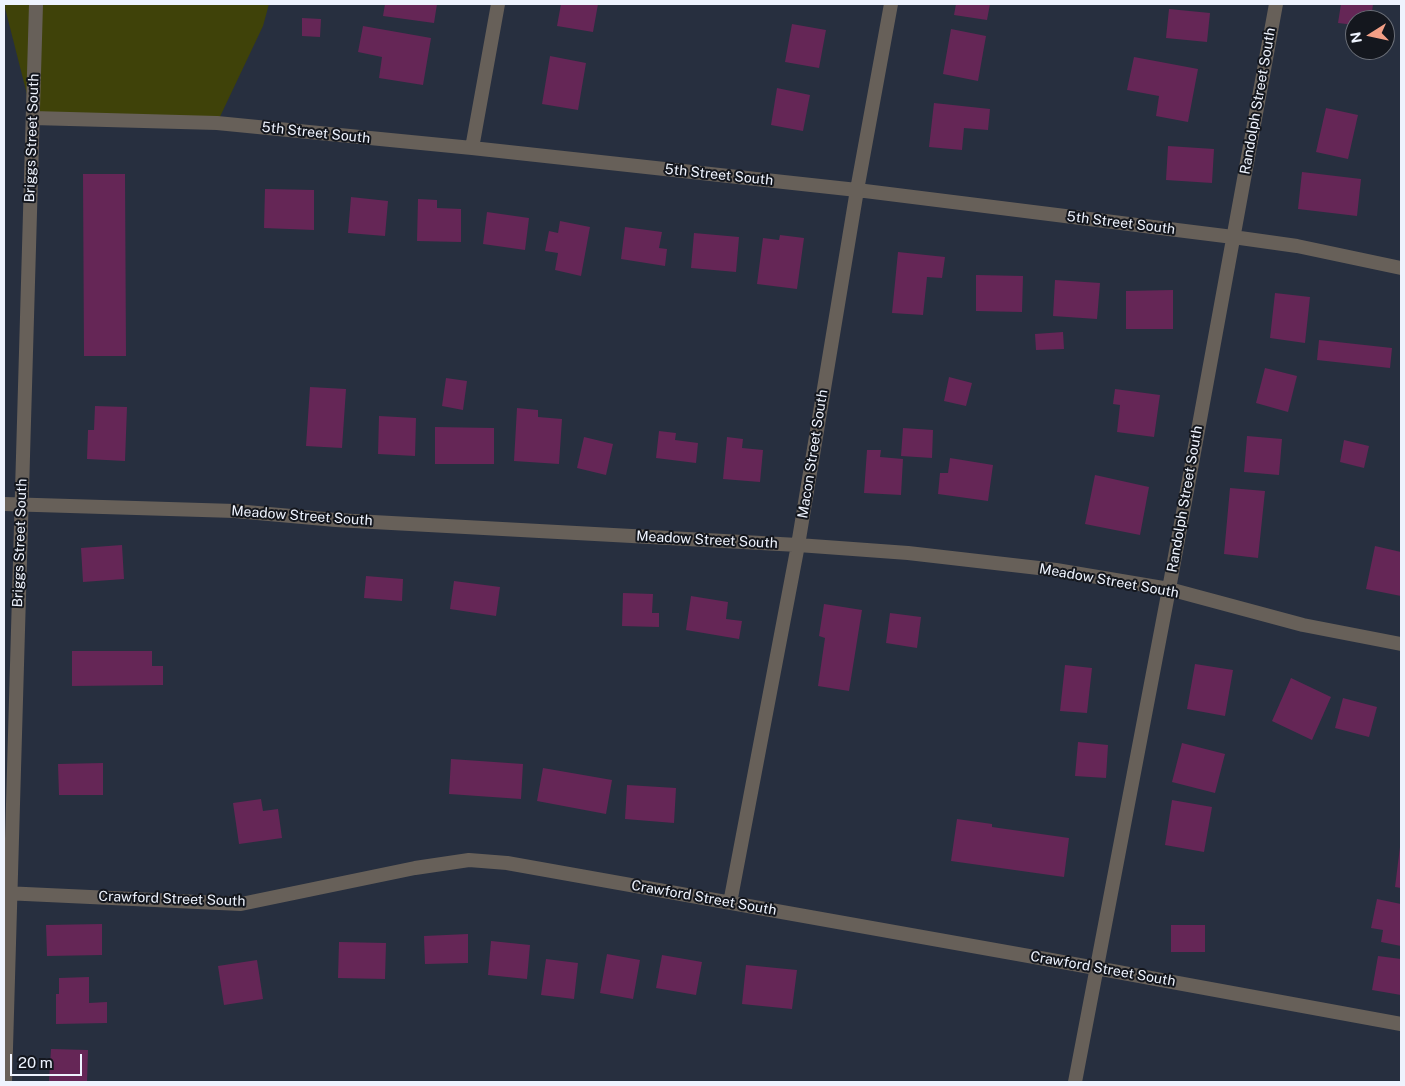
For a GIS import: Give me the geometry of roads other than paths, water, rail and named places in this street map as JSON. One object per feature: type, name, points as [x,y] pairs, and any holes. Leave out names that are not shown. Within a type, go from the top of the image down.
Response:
[{"type":"street","name":"Briggs Street South","points":[[5,1082],[7,893],[36,4]]},
{"type":"street","points":[[472,148],[498,4]]},
{"type":"street","name":"Macon Street South","points":[[730,903],[798,545],[857,190],[891,4]]},
{"type":"street","name":"Randolph Street South","points":[[1075,1082],[1169,589],[1276,4]]},
{"type":"street","name":"5th Street South","points":[[33,118],[217,123],[472,148],[857,190],[1296,246],[1401,268]]},
{"type":"street","name":"Meadow Street South","points":[[4,504],[235,511],[336,520],[798,545],[908,554],[1056,570],[1169,589],[1302,626],[1401,644]]},
{"type":"street","name":"Crawford Street South","points":[[7,893],[241,904],[415,868],[468,860],[539,868],[1401,1024]]}]
